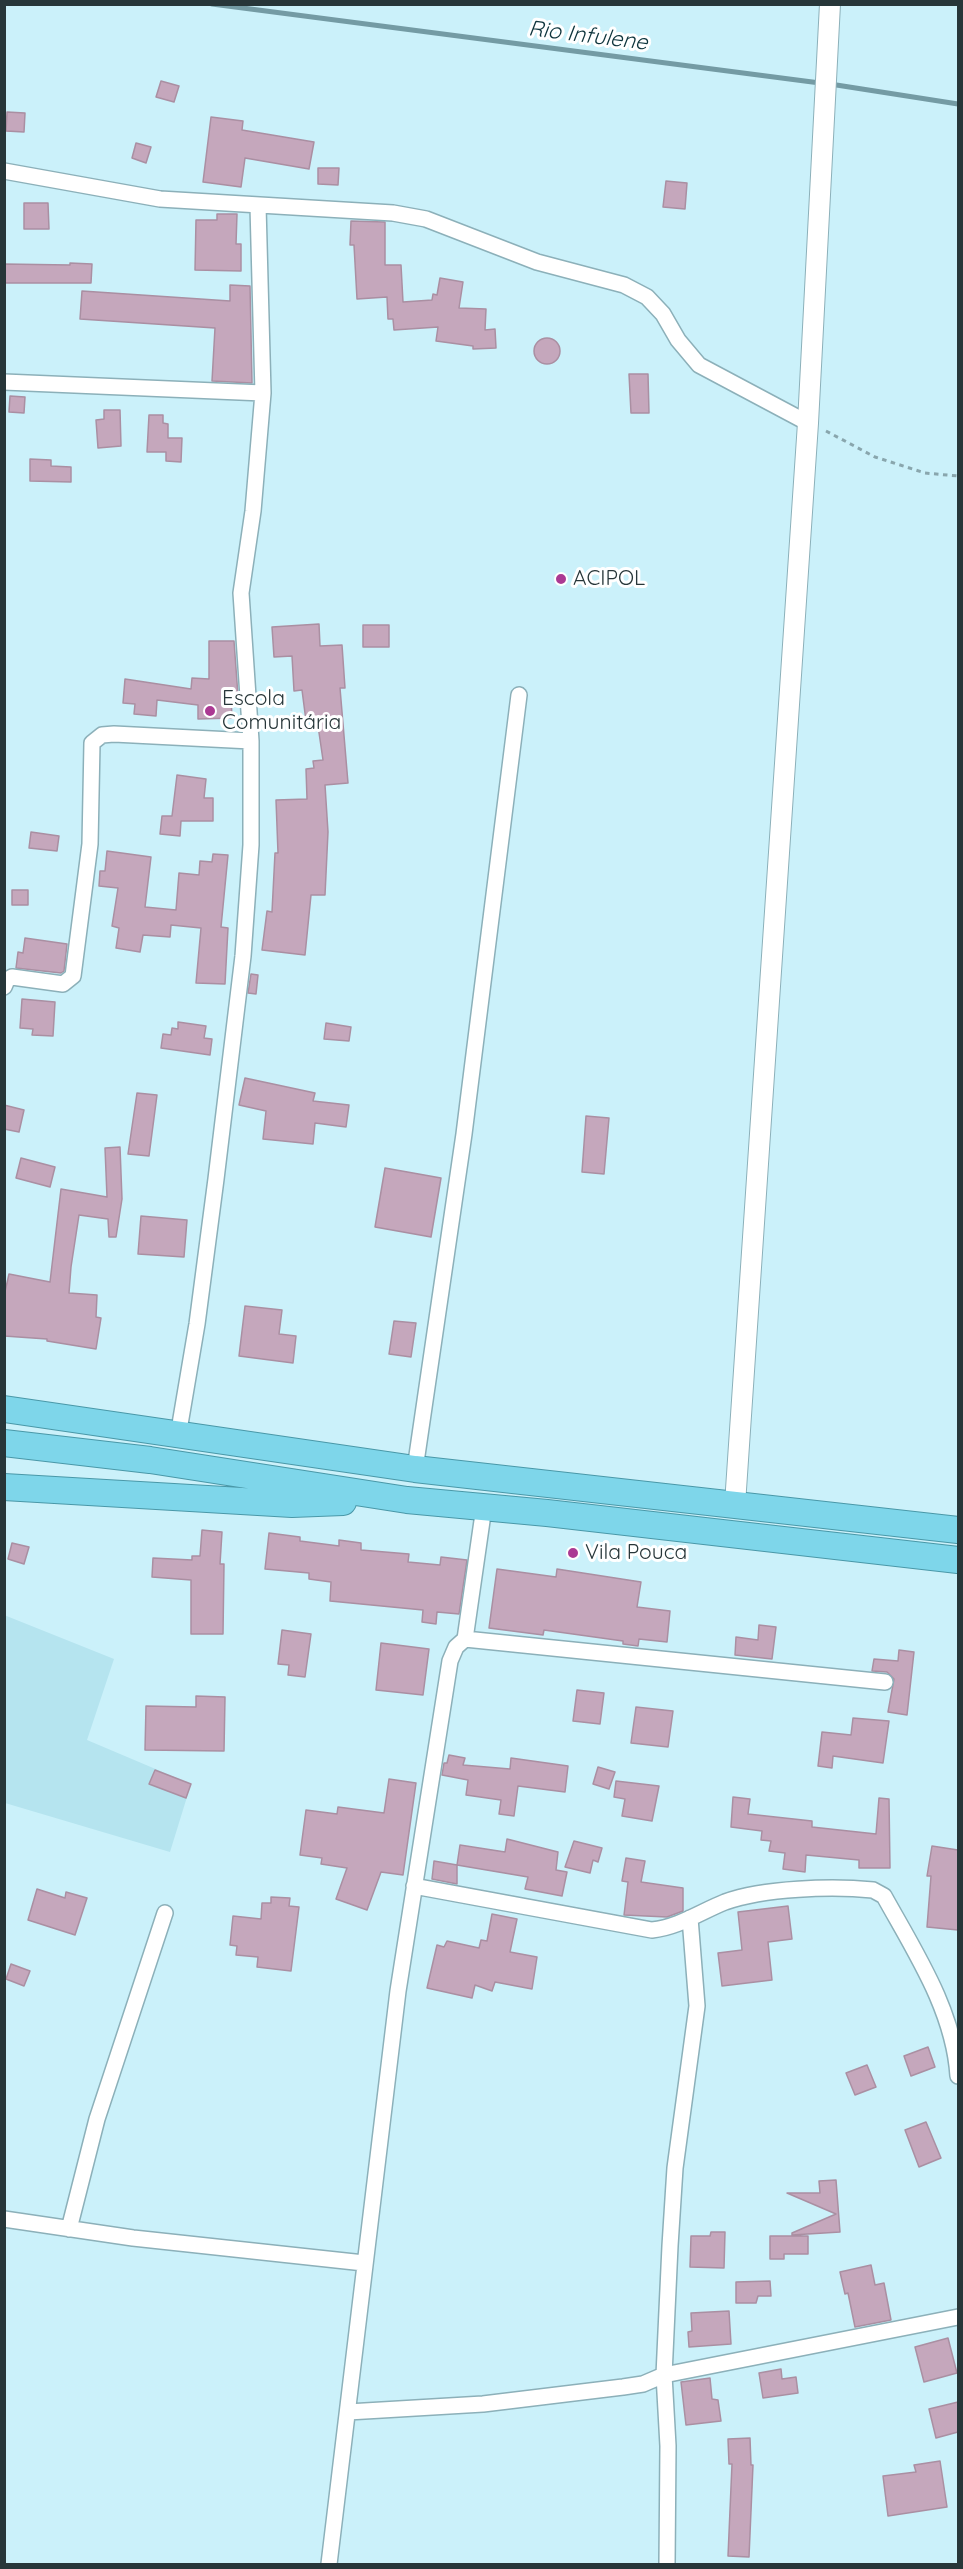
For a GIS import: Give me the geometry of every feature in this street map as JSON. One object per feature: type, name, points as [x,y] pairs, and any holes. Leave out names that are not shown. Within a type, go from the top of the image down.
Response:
[{"type":"highway","points":[[8,1408],[178,1436],[415,1469],[958,1530]]},
{"type":"highway","points":[[4,1443],[150,1460],[407,1500],[958,1560]]},
{"type":"highway","points":[[4,1487],[292,1504],[407,1500]]},
{"type":"street","points":[[735,1504],[808,423],[830,4]]},
{"type":"street","points":[[4,171],[160,199],[393,213],[426,219],[537,262],[624,285],[647,297],[663,314],[678,340],[699,365],[808,423]]},
{"type":"street","points":[[178,1436],[197,1324],[243,956],[251,845],[251,741],[241,593],[253,512],[263,393],[258,206]]},
{"type":"street","points":[[4,382],[263,393]]},
{"type":"street","points":[[415,1469],[464,1134],[519,695]]},
{"type":"street","points":[[4,987],[7,980],[12,977],[63,984],[73,976],[90,844],[92,742],[102,735],[114,734],[251,741]]},
{"type":"street","points":[[329,2565],[364,2264],[414,1886],[450,1661],[456,1647],[465,1639],[484,1507]]},
{"type":"street","points":[[465,1639],[885,1682]]},
{"type":"street","points":[[414,1886],[652,1930],[671,1928],[727,1901],[785,1890],[873,1890],[884,1896],[926,1971],[958,2049],[958,2076]]},
{"type":"street","points":[[69,2229],[98,2120],[165,1913]]},
{"type":"street","points":[[667,2565],[668,2446],[664,2375],[675,2168],[697,2006],[690,1918]]},
{"type":"street","points":[[4,2219],[69,2229],[364,2264]]},
{"type":"street","points":[[348,2412],[430,2408],[643,2384],[664,2375],[958,2317]]},
{"type":"path","points":[[808,423],[847,440],[874,457],[925,473],[958,476]]},
{"type":"shaded area","points":[[4,1615],[114,1659],[87,1740],[191,1784],[170,1852],[5,1803]]},
{"type":"building","points":[[161,81],[179,86],[174,102],[156,97]]},
{"type":"building","points":[[7,112],[25,113],[24,132],[6,131]]},
{"type":"building","points":[[211,117],[243,121],[242,130],[314,142],[309,169],[245,158],[241,187],[203,182]]},
{"type":"building","points":[[136,143],[151,147],[146,163],[132,158]]},
{"type":"building","points":[[318,168],[339,168],[338,185],[318,184]]},
{"type":"building","points":[[666,181],[687,183],[685,209],[663,207]]},
{"type":"building","points":[[24,203],[48,203],[49,229],[24,229]]},
{"type":"building","points":[[217,214],[237,214],[236,244],[241,244],[241,271],[195,270],[196,220],[217,220]]},
{"type":"building","points":[[351,221],[385,222],[385,265],[401,265],[403,302],[432,300],[433,294],[437,295],[440,278],[463,282],[459,308],[486,309],[485,330],[495,329],[496,348],[473,349],[473,346],[436,341],[438,327],[394,330],[393,319],[388,319],[387,297],[357,299],[354,245],[350,245]]},
{"type":"building","points":[[70,263],[92,264],[91,283],[4,283],[4,264],[70,265]]},
{"type":"building","points":[[230,285],[250,286],[252,383],[212,381],[215,328],[80,319],[82,291],[230,301]]},
{"type":"building","points":[[547,338],[556,342],[560,351],[556,360],[547,364],[538,360],[534,351],[538,342]]},
{"type":"building","points":[[629,374],[648,374],[649,413],[631,413]]},
{"type":"building","points":[[10,396],[25,397],[24,413],[9,412]]},
{"type":"building","points":[[104,410],[120,410],[121,446],[98,448],[96,420],[104,419]]},
{"type":"building","points":[[149,415],[163,415],[163,423],[168,424],[168,438],[182,438],[181,462],[166,461],[166,452],[147,452]]},
{"type":"building","points":[[30,459],[51,460],[51,466],[71,467],[71,482],[30,481]]},
{"type":"building","points":[[319,624],[320,646],[342,645],[345,688],[340,688],[348,783],[325,785],[328,832],[325,895],[311,895],[305,955],[262,950],[267,911],[272,912],[275,853],[278,853],[276,800],[307,799],[306,769],[314,768],[313,761],[323,760],[317,719],[306,721],[302,690],[294,691],[292,656],[274,657],[272,627]]},
{"type":"building","points":[[363,625],[389,625],[389,647],[363,647]]},
{"type":"building","points":[[209,641],[234,641],[238,696],[231,696],[232,718],[198,719],[198,705],[157,700],[156,716],[134,714],[135,704],[123,703],[125,679],[191,689],[192,678],[209,679]]},
{"type":"building","points":[[177,775],[206,779],[204,798],[213,798],[213,821],[181,821],[180,836],[160,834],[162,816],[172,816]]},
{"type":"building","points":[[31,832],[59,836],[57,851],[29,848]]},
{"type":"building","points":[[107,851],[151,857],[145,907],[176,910],[179,873],[199,875],[200,861],[212,862],[213,854],[228,855],[221,927],[228,928],[225,984],[196,983],[201,928],[171,925],[170,937],[143,935],[140,952],[116,948],[119,928],[112,926],[118,888],[99,886],[100,871],[105,871]]},
{"type":"building","points":[[12,890],[28,890],[28,905],[12,905]]},
{"type":"building","points":[[25,938],[67,944],[64,971],[61,973],[16,968],[18,952],[23,953]]},
{"type":"building","points":[[251,974],[258,975],[256,994],[248,993]]},
{"type":"building","points":[[22,999],[55,1002],[53,1036],[32,1035],[33,1029],[20,1028]]},
{"type":"building","points":[[178,1022],[206,1026],[204,1038],[212,1039],[210,1055],[161,1048],[163,1034],[171,1035],[172,1028],[178,1029]]},
{"type":"building","points":[[326,1023],[351,1027],[349,1041],[324,1039]]},
{"type":"building","points":[[245,1078],[315,1093],[313,1101],[349,1105],[346,1127],[315,1123],[313,1144],[263,1139],[266,1111],[239,1105]]},
{"type":"building","points":[[137,1093],[157,1095],[149,1156],[128,1154]]},
{"type":"building","points":[[4,1105],[24,1110],[19,1132],[4,1129]]},
{"type":"building","points":[[586,1116],[609,1118],[604,1174],[582,1172]]},
{"type":"building","points":[[120,1147],[122,1199],[116,1237],[109,1237],[108,1219],[79,1215],[71,1267],[69,1293],[97,1295],[96,1317],[101,1318],[96,1349],[47,1341],[47,1339],[4,1336],[4,1296],[9,1274],[50,1282],[61,1189],[107,1197],[105,1148]]},
{"type":"building","points":[[21,1158],[55,1167],[50,1187],[16,1178]]},
{"type":"building","points":[[385,1168],[441,1178],[431,1237],[375,1227]]},
{"type":"building","points":[[141,1216],[187,1220],[184,1257],[138,1254]]},
{"type":"building","points":[[245,1306],[282,1310],[279,1334],[296,1336],[293,1363],[239,1356]]},
{"type":"building","points":[[394,1321],[416,1323],[411,1357],[389,1354]]},
{"type":"building","points":[[202,1530],[222,1532],[220,1564],[224,1564],[223,1634],[191,1634],[191,1580],[152,1577],[153,1558],[192,1560],[192,1556],[200,1556]]},
{"type":"building","points":[[269,1533],[300,1537],[300,1541],[339,1546],[339,1540],[361,1543],[361,1550],[409,1554],[408,1562],[440,1565],[441,1557],[467,1560],[459,1614],[437,1612],[436,1624],[422,1622],[423,1610],[330,1601],[331,1582],[309,1579],[309,1573],[265,1569]]},
{"type":"building","points":[[12,1543],[29,1547],[24,1564],[8,1559]]},
{"type":"building","points":[[497,1569],[556,1577],[557,1569],[641,1582],[637,1607],[670,1611],[667,1642],[639,1639],[638,1646],[623,1644],[623,1641],[544,1630],[543,1635],[489,1628]]},
{"type":"building","points":[[759,1625],[776,1627],[772,1659],[735,1655],[736,1637],[758,1640]]},
{"type":"building","points":[[282,1630],[311,1634],[305,1677],[288,1675],[289,1665],[278,1664]]},
{"type":"building","points":[[381,1643],[429,1649],[423,1695],[376,1690]]},
{"type":"building","points":[[899,1650],[914,1652],[907,1715],[888,1712],[894,1679],[887,1672],[872,1671],[874,1659],[898,1661]]},
{"type":"building","points":[[577,1690],[604,1693],[600,1724],[573,1721]]},
{"type":"building","points":[[196,1696],[225,1697],[224,1751],[145,1750],[146,1706],[196,1707]]},
{"type":"building","points":[[636,1707],[673,1711],[668,1747],[631,1743]]},
{"type":"building","points":[[853,1718],[889,1721],[883,1763],[833,1756],[832,1768],[818,1766],[822,1732],[851,1735]]},
{"type":"building","points":[[449,1755],[465,1758],[463,1765],[510,1769],[511,1758],[568,1766],[565,1792],[518,1786],[514,1816],[499,1814],[501,1800],[466,1795],[468,1780],[442,1775],[444,1763],[447,1763]]},
{"type":"building","points":[[598,1767],[615,1772],[609,1789],[593,1784]]},
{"type":"building","points":[[155,1770],[191,1784],[186,1798],[149,1784]]},
{"type":"building","points":[[389,1779],[416,1783],[403,1875],[381,1872],[367,1910],[336,1899],[347,1868],[321,1864],[322,1858],[300,1855],[306,1810],[337,1814],[338,1807],[384,1813]]},
{"type":"building","points":[[616,1781],[659,1786],[652,1821],[622,1816],[625,1799],[614,1797]]},
{"type":"building","points":[[733,1797],[750,1799],[748,1814],[812,1821],[812,1827],[876,1834],[879,1798],[889,1799],[890,1868],[859,1868],[859,1860],[806,1855],[805,1872],[783,1869],[785,1853],[769,1851],[771,1841],[761,1840],[762,1831],[731,1827]]},
{"type":"building","points":[[507,1839],[558,1852],[556,1870],[567,1872],[562,1896],[525,1889],[528,1877],[457,1865],[460,1845],[505,1852]]},
{"type":"building","points":[[574,1841],[602,1848],[598,1862],[593,1860],[590,1873],[565,1867]]},
{"type":"building","points":[[932,1846],[958,1850],[958,1930],[927,1927],[931,1876],[927,1876]]},
{"type":"building","points":[[626,1858],[645,1861],[641,1882],[683,1888],[683,1911],[667,1917],[624,1915],[628,1882],[622,1881]]},
{"type":"building","points":[[434,1861],[457,1865],[457,1884],[432,1879]]},
{"type":"building","points":[[37,1889],[65,1898],[66,1892],[87,1898],[75,1935],[28,1920]]},
{"type":"building","points":[[271,1897],[290,1898],[289,1906],[299,1907],[291,1971],[257,1967],[258,1957],[236,1955],[237,1946],[230,1945],[233,1916],[261,1919],[262,1903],[271,1903]]},
{"type":"building","points":[[788,1906],[792,1939],[768,1942],[772,1980],[722,1986],[718,1953],[742,1950],[738,1912]]},
{"type":"building","points":[[492,1914],[517,1919],[510,1952],[537,1957],[532,1989],[495,1982],[492,1991],[475,1985],[472,1998],[427,1988],[437,1945],[444,1947],[447,1941],[479,1948],[481,1940],[487,1941]]},
{"type":"building","points":[[11,1964],[30,1971],[24,1986],[6,1979]]},
{"type":"building","points":[[928,2047],[935,2067],[911,2076],[904,2056]]},
{"type":"building","points":[[867,2065],[876,2087],[855,2095],[846,2073]]},
{"type":"building","points":[[926,2122],[941,2158],[919,2167],[905,2130]]},
{"type":"building","points":[[836,2180],[840,2232],[792,2235],[792,2233],[836,2214],[787,2193],[820,2193],[819,2181]]},
{"type":"building","points":[[711,2232],[725,2232],[724,2268],[690,2267],[691,2236],[710,2236]]},
{"type":"building","points":[[770,2236],[808,2236],[808,2254],[784,2254],[784,2259],[770,2259]]},
{"type":"building","points":[[871,2265],[875,2285],[884,2283],[891,2320],[855,2327],[848,2293],[845,2294],[840,2272]]},
{"type":"building","points":[[770,2281],[771,2296],[758,2296],[756,2303],[736,2303],[736,2282]]},
{"type":"building","points":[[729,2311],[731,2344],[689,2347],[688,2332],[692,2331],[691,2313]]},
{"type":"building","points":[[948,2338],[957,2373],[924,2382],[915,2347]]},
{"type":"building","points":[[781,2369],[782,2379],[796,2377],[798,2393],[763,2398],[759,2373]]},
{"type":"building","points":[[710,2378],[712,2399],[718,2400],[721,2421],[686,2425],[681,2382]]},
{"type":"building","points":[[958,2402],[958,2432],[936,2438],[929,2409]]},
{"type":"building","points":[[750,2438],[751,2465],[753,2465],[749,2557],[728,2556],[732,2464],[729,2464],[728,2439]]},
{"type":"building","points":[[940,2461],[947,2507],[888,2516],[883,2476],[916,2472],[914,2465]]},
{"type":"waterway","name":"Rio Infulene","points":[[212,4],[820,83]]},
{"type":"waterway","name":"Rio Infulene","points":[[830,84],[958,104]]},
{"type":"place","name":"ACIPOL","points":[[561,579]]},
{"type":"place","name":"Escola Comunitária","points":[[210,711]]},
{"type":"place","name":"Vila Pouca","points":[[573,1553]]}]
